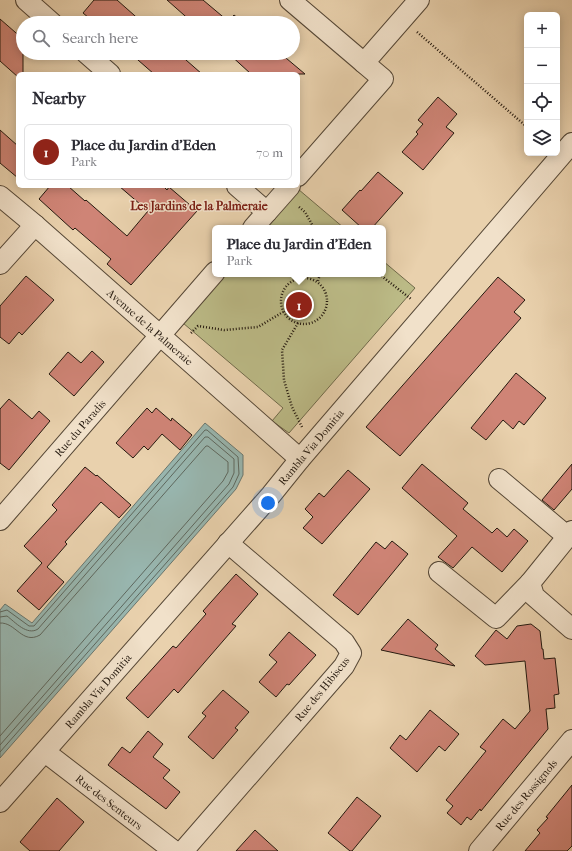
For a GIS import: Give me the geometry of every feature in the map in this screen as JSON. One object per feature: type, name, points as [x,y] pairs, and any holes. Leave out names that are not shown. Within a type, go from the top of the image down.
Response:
[{"type":"street","points":[[26,0],[44,16]]},
{"type":"street","points":[[290,0],[383,79],[300,174]]},
{"type":"street","points":[[364,63],[418,0]]},
{"type":"street","points":[[94,60],[108,72]]},
{"type":"street","name":"Rambla Via Domitia","points":[[0,802],[271,495],[300,459],[572,143]]},
{"type":"street","points":[[239,188],[267,212]]},
{"type":"street","points":[[256,225],[286,190]]},
{"type":"street","name":"Avenue de la Palmeraie","points":[[0,196],[35,225],[300,459]]},
{"type":"street","points":[[0,264],[35,225]]},
{"type":"street","name":"Rue du Paradis","points":[[0,520],[212,275]]},
{"type":"street","points":[[439,572],[496,618],[530,583],[570,534],[499,479]]},
{"type":"street","name":"Rue des Hibiscus","points":[[183,851],[344,666],[351,653],[344,642],[228,543]]},
{"type":"street","points":[[530,583],[534,596],[572,629]]},
{"type":"street","name":"Rue des Rossignols","points":[[479,851],[572,740]]},
{"type":"street","name":"Rue des Senteurs","points":[[45,752],[174,851]]},
{"type":"path","points":[[402,19],[524,124]]},
{"type":"path","points":[[286,190],[305,212],[312,225]]},
{"type":"path","points":[[308,277],[318,281],[324,288],[328,297],[327,306],[323,315],[316,321],[308,324],[298,323],[289,319],[283,312],[281,302],[282,292],[288,283],[298,278],[308,277]]},
{"type":"path","points":[[318,281],[319,277]]},
{"type":"path","points":[[383,277],[411,299]]},
{"type":"path","points":[[175,349],[198,326],[224,330],[258,327],[283,312]]},
{"type":"path","points":[[298,323],[282,350],[284,380],[292,407],[302,426]]},
{"type":"shaded area","points":[[298,189],[340,225],[268,225]]},
{"type":"shaded area","points":[[386,264],[415,288],[289,433],[272,421],[283,408],[183,323],[222,277],[386,277]]},
{"type":"water","points":[[205,423],[243,455],[243,475],[236,489],[0,758],[0,610],[5,604],[32,623]]},
{"type":"building","points":[[94,0],[117,0],[135,16],[87,16],[83,13]]},
{"type":"building","points":[[167,0],[203,0],[222,16],[185,16]]},
{"type":"building","points":[[0,19],[16,33],[16,60],[23,60],[23,72],[16,72],[16,75],[0,61]]},
{"type":"building","points":[[138,60],[186,60],[200,72],[152,72]]},
{"type":"building","points":[[236,60],[288,60],[305,74],[300,74],[300,72],[249,72]]},
{"type":"building","points":[[438,97],[457,114],[446,127],[454,133],[423,170],[402,152],[418,134],[416,132],[423,124],[418,120]]},
{"type":"building","points":[[0,130],[16,144],[16,176],[0,163]]},
{"type":"building","points":[[378,172],[403,193],[375,225],[359,225],[342,210],[360,190],[361,191]]},
{"type":"building","points":[[48,188],[70,188],[127,236],[148,211],[121,188],[165,188],[167,190],[170,188],[197,211],[131,285],[107,264],[111,259],[75,228],[73,230],[39,199]]},
{"type":"building","points":[[26,276],[54,300],[22,335],[19,332],[9,344],[0,337],[0,306]]},
{"type":"building","points":[[498,277],[525,300],[514,312],[521,318],[400,456],[366,427]]},
{"type":"building","points":[[92,351],[104,362],[74,396],[49,374],[68,352],[81,363]]},
{"type":"building","points":[[516,373],[546,398],[524,425],[519,421],[513,429],[503,420],[486,440],[471,428]]},
{"type":"building","points":[[9,399],[32,419],[39,411],[50,421],[9,470],[0,463],[0,409]]},
{"type":"building","points":[[147,408],[152,413],[156,408],[171,421],[172,418],[192,435],[180,450],[162,434],[148,450],[144,446],[133,458],[116,443]]},
{"type":"building","points":[[422,464],[468,503],[463,509],[492,533],[497,528],[507,537],[514,529],[528,541],[502,572],[472,547],[453,568],[438,557],[457,536],[402,488]]},
{"type":"building","points":[[572,464],[572,489],[554,510],[542,500]]},
{"type":"building","points":[[85,467],[96,476],[97,475],[131,505],[119,518],[101,502],[65,542],[67,544],[47,567],[64,582],[39,610],[17,591],[42,563],[24,546],[57,510],[52,505]]},
{"type":"building","points":[[348,470],[370,489],[322,544],[303,528],[313,517],[305,509],[319,493],[324,497]]},
{"type":"building","points":[[392,541],[408,554],[358,615],[333,595],[376,542],[385,549]]},
{"type":"building","points":[[236,574],[258,594],[232,624],[236,626],[178,693],[174,689],[148,718],[126,698],[173,646],[176,648],[206,614],[203,611]]},
{"type":"building","points":[[408,619],[438,645],[435,649],[455,666],[381,650]]},
{"type":"building","points":[[531,624],[540,631],[544,659],[555,658],[559,694],[554,695],[555,708],[546,709],[548,729],[481,811],[480,809],[471,820],[467,817],[461,825],[447,813],[453,806],[446,800],[486,751],[480,747],[503,719],[515,729],[530,711],[525,661],[485,665],[475,656],[496,630],[507,639],[517,626]]},
{"type":"building","points":[[289,632],[316,655],[276,697],[259,682],[277,662],[269,655]]},
{"type":"building","points":[[223,690],[249,712],[235,728],[238,730],[213,759],[188,737],[206,716],[202,713]]},
{"type":"building","points":[[430,710],[459,734],[445,751],[439,746],[417,772],[390,748],[400,735],[406,740]]},
{"type":"building","points":[[148,731],[163,744],[153,757],[170,770],[163,778],[180,792],[166,809],[108,765],[122,747],[130,753]]},
{"type":"building","points":[[572,785],[572,846],[567,851],[525,851],[540,833],[537,830],[548,818],[546,817]]},
{"type":"building","points":[[357,797],[381,816],[352,851],[350,851],[328,833]]},
{"type":"building","points":[[57,798],[84,822],[59,851],[30,851],[20,842]]},
{"type":"building","points":[[255,830],[267,841],[278,851],[236,851]]},
{"type":"place","name":"Place du Jardin d'Eden","points":[[299,305]]},
{"type":"district","name":"Les Jardins de la Palmeraie","points":[[199,206]]}]
